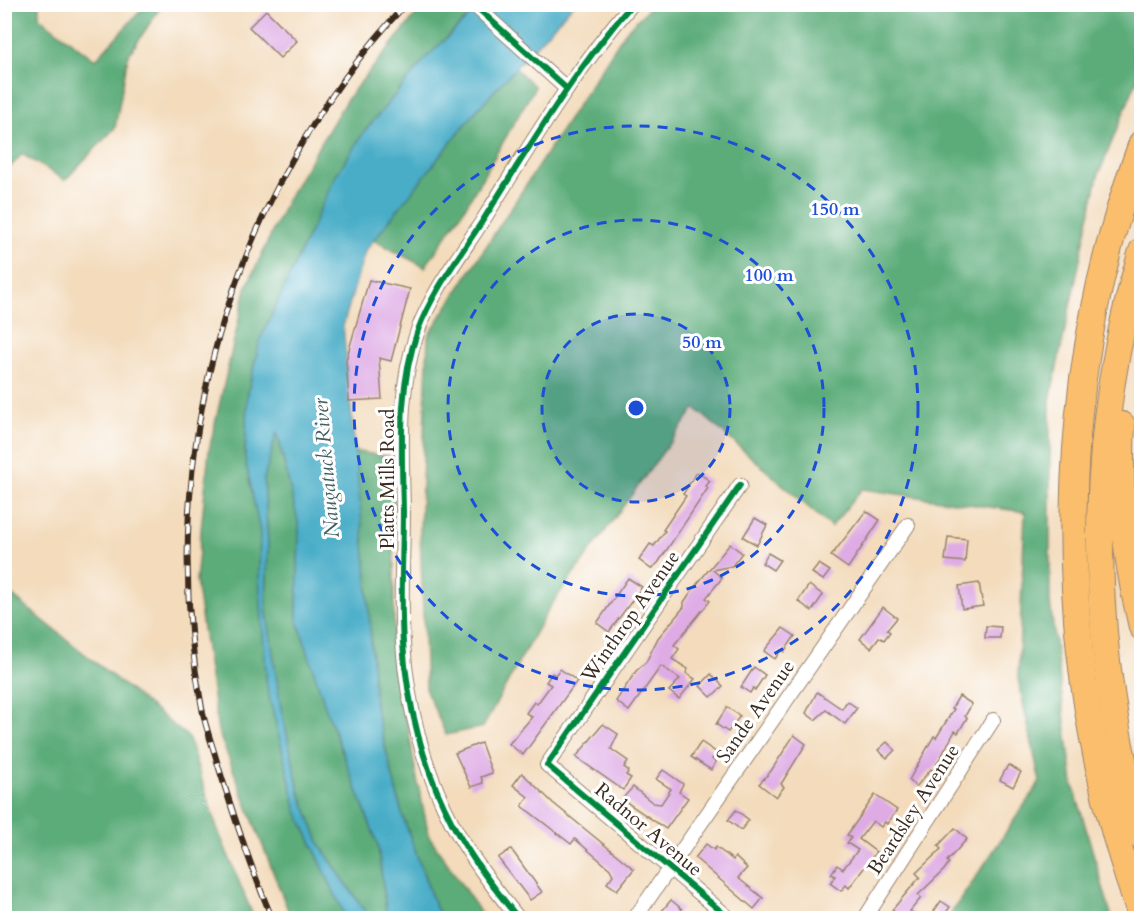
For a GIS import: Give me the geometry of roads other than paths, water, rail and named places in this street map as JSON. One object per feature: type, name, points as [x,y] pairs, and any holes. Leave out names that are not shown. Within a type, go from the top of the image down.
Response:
[{"type":"highway","points":[[1123,918],[1095,790],[1074,567],[1078,431],[1098,292],[1118,215],[1142,143]]},
{"type":"highway","points":[[1142,251],[1120,344],[1106,434],[1101,479],[1100,570],[1106,659],[1112,704],[1119,747],[1142,837]]},
{"type":"highway","points":[[1142,295],[1125,392],[1121,455],[1126,537],[1142,627]]},
{"type":"highway","points":[[1087,708],[1105,798],[1142,918]]},
{"type":"street","points":[[473,4],[567,89]]},
{"type":"street","name":"Platts Mills Road","points":[[518,918],[478,866],[452,824],[435,786],[412,710],[403,632],[402,417],[412,354],[424,316],[567,89],[632,4]]},
{"type":"street","name":"Winthrop Avenue","points":[[547,765],[740,485]]},
{"type":"street","name":"Sande Avenue","points":[[635,918],[908,525]]},
{"type":"street","name":"Beardsley Avenue","points":[[865,918],[993,720]]},
{"type":"street","name":"Radnor Avenue","points":[[547,765],[729,918]]},
{"type":"water","name":"Naugatuck River","points":[[481,5],[573,5],[475,112],[365,251],[343,326],[366,566],[375,707],[402,814],[435,906],[443,918],[387,918],[378,845],[327,712],[297,618],[299,526],[277,432],[264,479],[268,544],[266,606],[281,708],[299,790],[320,845],[368,916],[378,918],[346,918],[297,811],[267,687],[259,577],[260,532],[245,458],[247,397],[260,340],[336,175],[364,132],[427,57]]},
{"type":"railway","points":[[272,918],[237,823],[202,708],[190,613],[189,518],[199,424],[220,332],[252,243],[293,158],[345,78],[406,4]]}]
